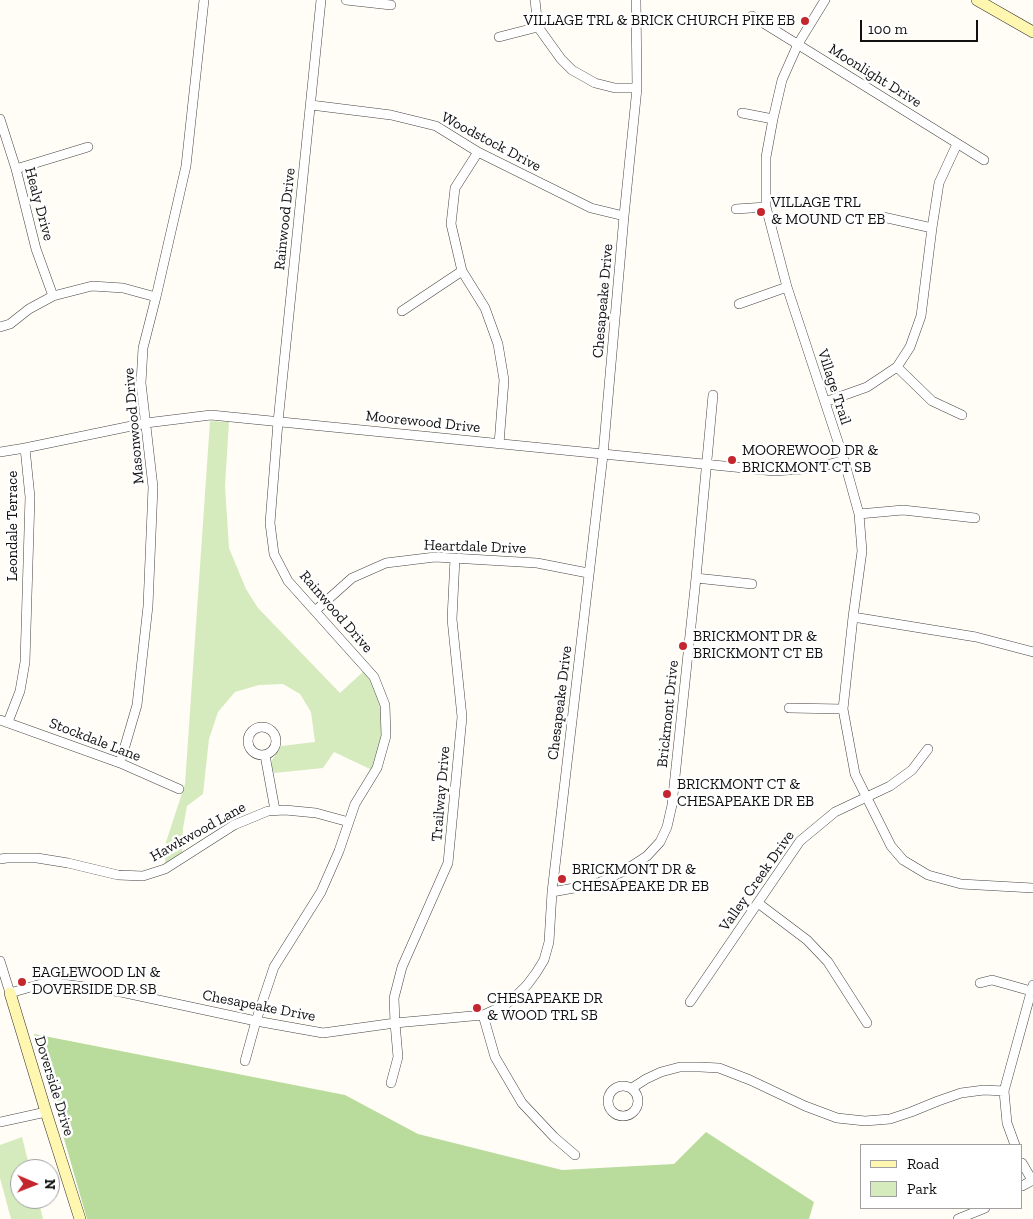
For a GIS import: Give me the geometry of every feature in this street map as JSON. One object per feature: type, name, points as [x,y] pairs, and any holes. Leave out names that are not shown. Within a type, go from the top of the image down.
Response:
[{"type":"street","name":"Masonwood Drive","points":[[120,763],[137,705],[148,606],[153,487],[141,382],[143,348],[186,166],[204,0]]},
{"type":"street","name":"Rainwood Drive","points":[[245,1061],[274,967],[321,892],[339,851],[355,804],[378,768],[386,736],[385,705],[374,677],[288,581],[274,554],[270,523],[278,422],[321,0]]},
{"type":"street","points":[[346,0],[391,5]]},
{"type":"street","points":[[535,0],[538,27],[561,59],[572,70],[595,83],[615,88],[637,88]]},
{"type":"street","name":"Chesapeake Drive","points":[[10,993],[48,982],[121,992],[256,1021],[323,1033],[395,1023],[482,1015],[505,1005],[536,974],[544,960],[549,942],[552,892],[603,455],[637,88],[636,0]]},
{"type":"street","name":"Village Trail","points":[[825,0],[798,44],[782,80],[766,157],[766,207],[787,287],[844,460],[858,514],[862,551],[843,709],[855,774],[891,846],[904,860],[928,876],[961,884],[1033,888]]},
{"type":"street","points":[[977,0],[1033,32]]},
{"type":"street","name":"Moonlight Drive","points":[[752,16],[984,160]]},
{"type":"street","points":[[499,37],[538,27]]},
{"type":"street","name":"Woodstock Drive","points":[[311,105],[391,115],[436,126],[478,152],[591,208],[624,216]]},
{"type":"street","points":[[742,113],[773,119]]},
{"type":"street","name":"Healy Drive","points":[[0,118],[16,169],[36,249],[53,296]]},
{"type":"street","points":[[825,402],[867,387],[897,367],[910,347],[921,316],[939,184],[957,144]]},
{"type":"street","points":[[16,169],[88,147]]},
{"type":"street","points":[[478,152],[455,188],[451,224],[462,271],[485,308],[498,344],[504,380],[499,444]]},
{"type":"street","points":[[736,209],[766,207]]},
{"type":"street","points":[[883,217],[932,228]]},
{"type":"street","points":[[402,311],[462,271]]},
{"type":"street","points":[[0,327],[10,324],[29,309],[53,296],[92,286],[123,288],[156,297]]},
{"type":"street","points":[[739,304],[787,287]]},
{"type":"street","points":[[897,367],[932,400],[962,415]]},
{"type":"street","name":"Brickmont Drive","points":[[552,892],[596,884],[624,871],[647,856],[660,842],[666,827],[672,805],[713,395]]},
{"type":"street","name":"Moorewood Drive","points":[[0,452],[146,422],[211,415],[774,471],[817,468],[844,460]]},
{"type":"street","name":"Leondale Terrace","points":[[4,721],[20,691],[25,662],[30,497],[26,448]]},
{"type":"street","points":[[858,514],[903,510],[975,518]]},
{"type":"street","name":"Heartdale Drive","points":[[315,611],[352,578],[386,563],[435,557],[537,563],[588,573]]},
{"type":"street","name":"Trailway Drive","points":[[392,1083],[398,1057],[394,998],[402,967],[448,863],[462,717],[452,619],[455,558]]},
{"type":"street","points":[[696,578],[752,584]]},
{"type":"street","points":[[853,618],[976,636],[1033,652]]},
{"type":"street","points":[[789,708],[843,709]]},
{"type":"street","name":"Stockdale Lane","points":[[4,721],[120,763],[179,789]]},
{"type":"street","name":"Valley Creek Drive","points":[[690,1002],[800,841],[835,812],[890,786],[912,770],[928,749]]},
{"type":"street","points":[[265,755],[275,810]]},
{"type":"street","name":"Hawkwood Lane","points":[[0,860],[7,858],[37,858],[118,875],[143,876],[165,869],[234,825],[268,811],[285,810],[316,813],[350,822]]},
{"type":"street","points":[[758,903],[807,940],[828,962],[867,1023]]},
{"type":"street","name":"Doverside Drive","points":[[0,961],[80,1219]]},
{"type":"street","points":[[980,983],[992,980],[1032,988],[1004,1091],[1007,1123],[1015,1144]]},
{"type":"street","points":[[482,1015],[496,1057],[522,1103],[554,1137],[575,1155]]},
{"type":"street","points":[[632,1088],[661,1072],[680,1067],[719,1068],[836,1118],[865,1121],[890,1119],[961,1093],[984,1090],[1004,1091]]},
{"type":"street","points":[[0,1122],[46,1112]]},
{"type":"street","points":[[1023,1165],[1033,1180]]},
{"type":"street","points":[[958,1219],[982,1209]]},
{"type":"green space","points":[[210,421],[229,422],[225,486],[229,548],[246,589],[258,608],[340,693],[364,671],[370,677],[382,710],[383,734],[372,770],[334,752],[323,768],[274,773],[272,760],[281,746],[315,742],[311,712],[300,694],[283,684],[259,685],[235,692],[218,712],[209,739],[203,794],[187,806],[183,828],[182,854],[165,864],[166,842],[185,784]]},
{"type":"green space","points":[[34,1034],[345,1095],[418,1134],[562,1170],[674,1164],[706,1132],[814,1202],[809,1219],[87,1219]]},
{"type":"green space","points":[[22,1137],[28,1159],[10,1159],[10,1209],[40,1209],[43,1219],[11,1219],[0,1178],[0,1145]]},
{"type":"place","name":"VILLAGE TRL & BRICK CHURCH PIKE EB","points":[[805,21]]},
{"type":"place","name":"VILLAGE TRL & MOUND CT EB","points":[[761,212]]},
{"type":"place","name":"MOOREWOOD DR & BRICKMONT CT SB","points":[[732,460]]},
{"type":"place","name":"BRICKMONT DR & BRICKMONT CT EB","points":[[683,646]]},
{"type":"place","name":"BRICKMONT CT & CHESAPEAKE DR EB","points":[[667,794]]},
{"type":"place","name":"BRICKMONT DR & CHESAPEAKE DR EB","points":[[562,879]]},
{"type":"place","name":"EAGLEWOOD LN & DOVERSIDE DR SB","points":[[22,982]]},
{"type":"place","name":"CHESAPEAKE DR & WOOD TRL SB","points":[[477,1008]]}]
